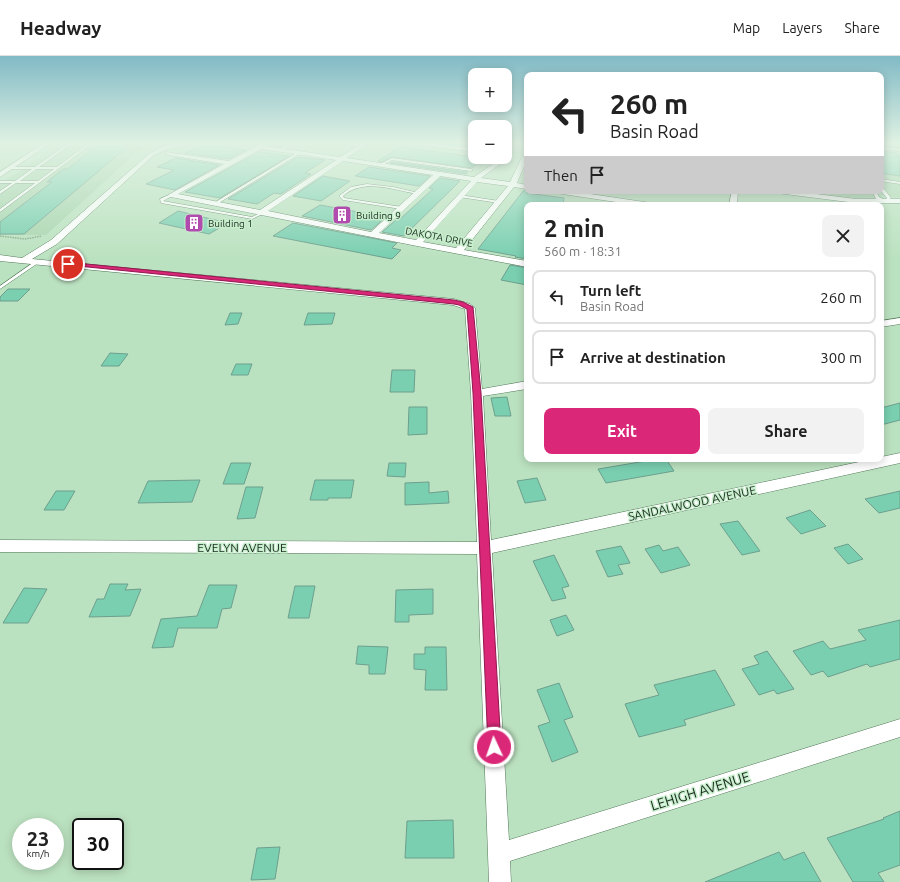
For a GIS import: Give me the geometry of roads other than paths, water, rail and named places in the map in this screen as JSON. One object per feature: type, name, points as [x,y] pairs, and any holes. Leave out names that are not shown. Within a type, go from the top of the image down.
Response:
[{"type":"street","points":[[25,260],[54,242],[121,182]]},
{"type":"street","points":[[171,194],[195,182]]},
{"type":"street","points":[[264,212],[309,182]]},
{"type":"street","points":[[373,234],[430,182]]},
{"type":"street","points":[[417,244],[474,182]]},
{"type":"street","points":[[495,182],[524,186]]},
{"type":"street","points":[[458,251],[513,184]]},
{"type":"street","name":"DAKOTA DRIVE","points":[[171,194],[417,244],[524,263]]},
{"type":"street","points":[[575,194],[630,202]]},
{"type":"street","points":[[801,194],[856,201],[900,201]]},
{"type":"street","points":[[584,202],[587,196]]},
{"type":"street","points":[[0,258],[454,302],[467,306],[472,313],[477,393],[500,882]]},
{"type":"street","points":[[884,324],[900,321]]},
{"type":"street","points":[[477,393],[524,385]]},
{"type":"street","name":"SANDALWOOD AVENUE","points":[[884,461],[900,458]]},
{"type":"street","name":"SANDALWOOD AVENUE","points":[[485,548],[882,462]]},
{"type":"street","name":"EVELYN AVENUE","points":[[0,546],[485,548]]},
{"type":"street","name":"LEHIGH AVENUE","points":[[499,854],[900,728]]},
{"type":"lane","points":[[0,182],[38,182]]},
{"type":"lane","points":[[0,193],[15,182]]},
{"type":"lane","points":[[0,211],[38,182]]},
{"type":"lane","points":[[216,203],[252,182]]},
{"type":"lane","points":[[401,208],[343,199],[341,196],[351,188],[360,186],[372,186],[417,193]]},
{"type":"lane","points":[[875,194],[877,198],[885,201],[889,198],[884,192]]},
{"type":"lane","points":[[171,194],[161,200],[162,202],[252,218],[264,212]]},
{"type":"lane","points":[[460,196],[499,202]]},
{"type":"lane","points":[[0,205],[8,205]]},
{"type":"lane","points":[[0,288],[39,261]]},
{"type":"place","name":"Building 9","points":[[342,215]]},
{"type":"place","name":"Building 1","points":[[194,223]]}]
